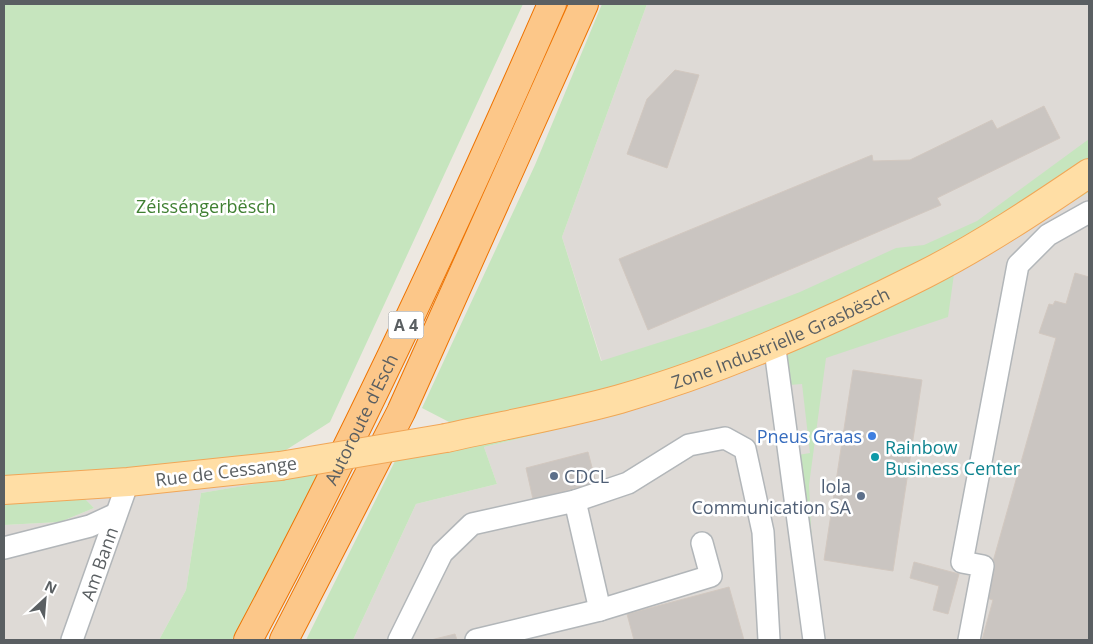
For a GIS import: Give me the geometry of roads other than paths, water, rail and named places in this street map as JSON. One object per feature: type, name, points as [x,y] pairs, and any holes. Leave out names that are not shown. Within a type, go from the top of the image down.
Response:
[{"type":"highway","name":"Autoroute d'Esch","points":[[248,640],[302,540],[371,400],[490,146],[552,4]]},
{"type":"highway","name":"Autoroute d'Esch","points":[[284,640],[401,412],[584,4]]},
{"type":"main road","name":"Zone Industrielle Grasbësch","points":[[446,438],[620,399],[720,365],[925,274],[1016,221],[1089,173]]},
{"type":"main road","name":"Rue de Cessange","points":[[4,490],[128,482],[280,466],[446,438]]},
{"type":"lane","points":[[969,640],[983,566],[962,562],[1018,265],[1048,235],[1089,212]]},
{"type":"lane","points":[[774,342],[814,640]]},
{"type":"lane","points":[[399,640],[442,552],[472,524],[575,500],[628,483],[689,445],[725,438],[745,449],[763,532],[769,640]]},
{"type":"lane","name":"Am Bann","points":[[72,640],[128,482]]},
{"type":"lane","points":[[575,500],[600,610]]},
{"type":"lane","name":"Am Bann","points":[[4,548],[90,526],[116,514]]},
{"type":"lane","points":[[476,640],[600,610],[711,576],[702,543]]},
{"type":"place","name":"Pneus Graas","points":[[872,436]]},
{"type":"place","name":"Rainbow Business Center","points":[[875,457]]},
{"type":"place","name":"CDCL","points":[[554,476]]},
{"type":"place","name":"lola Communication SA","points":[[861,496]]},
{"type":"park label","name":"Zéisséngerbësch","points":[[206,206]]}]
